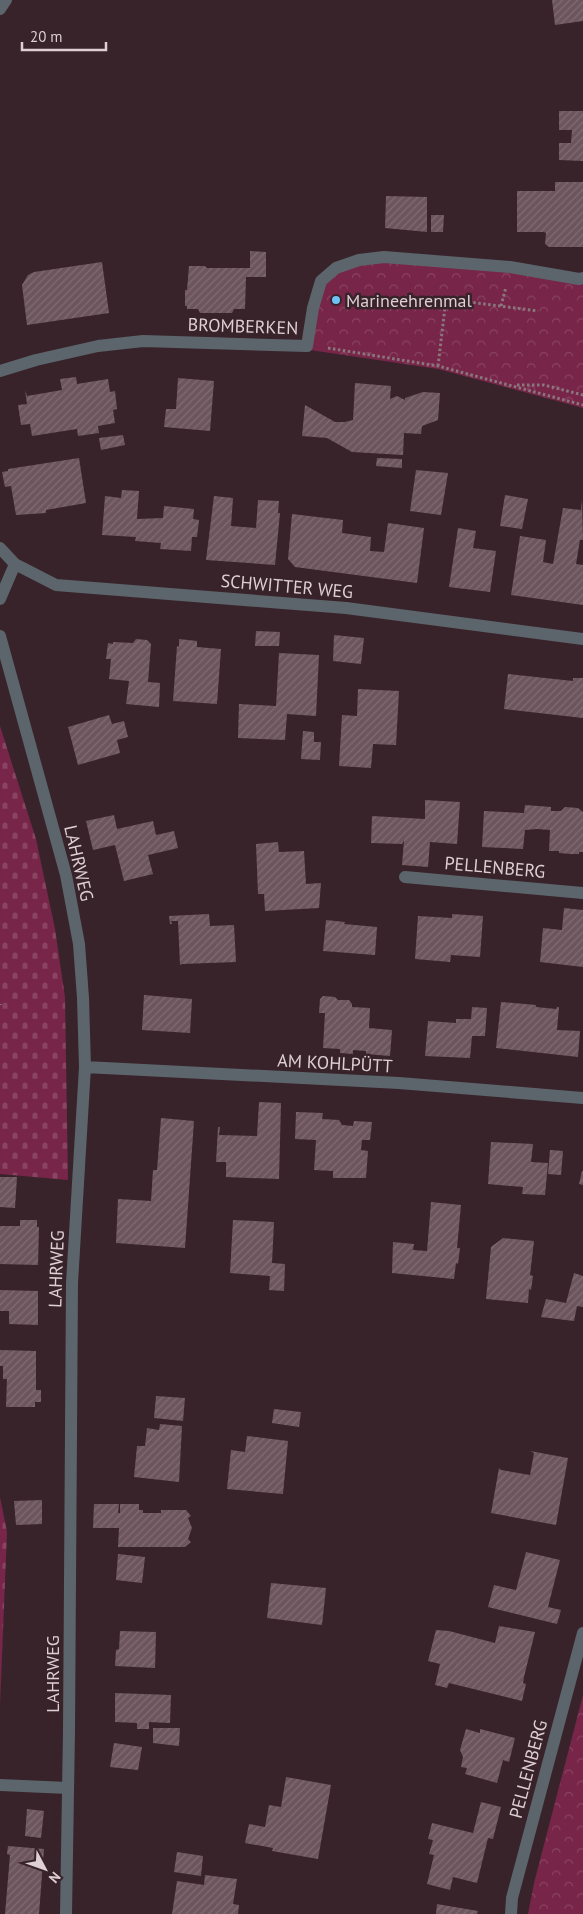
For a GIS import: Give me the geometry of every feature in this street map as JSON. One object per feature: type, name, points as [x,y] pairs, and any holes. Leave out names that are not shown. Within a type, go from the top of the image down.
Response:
[{"type":"street","points":[[0,9],[6,0]]},
{"type":"street","name":"BROMBERKEN","points":[[0,371],[36,360],[98,346],[144,341],[307,346],[313,308],[321,281],[336,268],[359,260],[384,257],[500,266],[581,278]]},
{"type":"street","name":"SCHWITTER WEG","points":[[0,548],[15,564],[56,585],[346,608],[583,639]]},
{"type":"street","points":[[0,599],[15,564]]},
{"type":"street","name":"LAHRWEG","points":[[0,636],[66,875],[79,944],[84,998],[85,1067],[72,1283],[66,1914]]},
{"type":"street","name":"PELLENBERG","points":[[405,877],[583,893]]},
{"type":"street","name":"AM KOHLPÜTT","points":[[85,1067],[399,1083],[583,1098]]},
{"type":"street","name":"PELLENBERG","points":[[511,1914],[512,1898],[583,1633]]},
{"type":"street","points":[[0,1785],[68,1788]]},
{"type":"path","points":[[438,366],[446,299],[538,311]]},
{"type":"path","points":[[307,346],[438,366],[583,405]]},
{"type":"path","points":[[511,386],[544,385],[583,395]]},
{"type":"green space","points":[[389,261],[505,271],[583,281],[583,408],[438,369],[310,350],[314,317],[320,295],[331,276],[352,265]]},
{"type":"green space","points":[[0,726],[36,839],[55,929],[65,997],[68,1180],[0,1174]]},
{"type":"green space","points":[[0,1497],[7,1532],[0,1705]]},
{"type":"green space","points":[[583,1695],[583,1914],[528,1914],[534,1883]]},
{"type":"building","points":[[552,0],[583,0],[583,21],[555,25]]},
{"type":"building","points":[[559,111],[583,111],[583,161],[559,160],[559,143],[571,143],[572,130],[559,130]]},
{"type":"building","points":[[555,182],[583,182],[583,247],[549,247],[545,244],[546,233],[544,232],[517,232],[517,191],[555,191]]},
{"type":"building","points":[[386,196],[427,197],[427,232],[385,228]]},
{"type":"building","points":[[431,215],[444,215],[443,232],[431,232]]},
{"type":"building","points":[[250,251],[266,252],[266,277],[246,277],[245,309],[234,309],[232,313],[200,313],[198,309],[187,309],[187,306],[185,306],[185,290],[187,290],[189,266],[250,268]]},
{"type":"building","points":[[102,262],[109,313],[27,325],[22,285],[28,275],[34,272]]},
{"type":"building","points":[[76,377],[77,384],[108,379],[110,392],[115,391],[117,409],[113,410],[115,423],[98,426],[99,433],[78,436],[77,429],[32,436],[30,424],[21,425],[18,405],[27,404],[25,390],[27,396],[62,390],[60,379]]},
{"type":"building","points":[[178,378],[214,381],[210,431],[164,427],[166,409],[176,409]]},
{"type":"building","points":[[355,383],[391,386],[390,399],[397,396],[405,400],[405,398],[423,392],[440,393],[438,420],[422,426],[421,434],[404,433],[403,455],[352,452],[327,438],[302,436],[305,405],[335,422],[353,420]]},
{"type":"building","points":[[123,435],[125,445],[101,450],[99,438]]},
{"type":"building","points":[[79,458],[86,503],[46,510],[46,513],[16,515],[11,486],[5,487],[2,472],[8,471],[8,469]]},
{"type":"building","points":[[377,458],[402,459],[402,468],[376,466]]},
{"type":"building","points":[[416,470],[448,473],[441,515],[410,511]]},
{"type":"building","points":[[122,490],[139,491],[137,519],[163,518],[164,506],[194,509],[193,519],[199,520],[197,537],[192,537],[191,551],[160,549],[161,543],[135,541],[136,537],[102,535],[105,496],[121,498]]},
{"type":"building","points":[[505,495],[528,499],[522,529],[500,526]]},
{"type":"building","points":[[214,496],[233,498],[231,526],[256,528],[258,500],[279,501],[278,513],[280,513],[275,565],[206,560]]},
{"type":"building","points":[[582,499],[583,540],[580,540],[576,564],[583,565],[583,605],[511,595],[520,536],[546,540],[543,562],[553,564],[563,508],[581,510]]},
{"type":"building","points":[[292,514],[343,520],[342,533],[371,537],[370,551],[384,552],[388,523],[424,528],[417,583],[295,567],[288,559]]},
{"type":"building","points":[[458,528],[476,531],[473,548],[496,551],[490,592],[449,587]]},
{"type":"building","points":[[256,631],[280,632],[279,646],[255,646]]},
{"type":"building","points":[[334,635],[364,638],[361,664],[333,661]]},
{"type":"building","points":[[136,639],[147,640],[151,644],[148,682],[160,683],[159,707],[126,704],[129,681],[109,679],[111,659],[106,659],[108,643],[133,643]]},
{"type":"building","points":[[179,639],[197,641],[197,647],[221,649],[217,704],[173,701]]},
{"type":"building","points":[[279,653],[319,655],[316,716],[287,714],[285,740],[238,738],[239,704],[276,706]]},
{"type":"building","points":[[508,674],[573,681],[573,678],[583,678],[583,718],[504,709]]},
{"type":"building","points":[[358,689],[399,691],[396,745],[373,744],[371,768],[339,766],[342,715],[357,716]]},
{"type":"building","points":[[109,715],[112,724],[124,721],[128,737],[117,740],[120,753],[78,765],[68,727]]},
{"type":"building","points":[[303,731],[314,732],[314,742],[321,742],[320,760],[301,759]]},
{"type":"building","points":[[425,800],[460,802],[457,844],[430,842],[428,867],[402,865],[404,840],[402,844],[371,843],[372,816],[425,819]]},
{"type":"building","points":[[525,805],[551,807],[551,811],[561,811],[565,807],[578,808],[583,812],[583,852],[571,854],[549,851],[550,830],[537,829],[525,830],[523,849],[482,847],[484,811],[524,813]]},
{"type":"building","points":[[114,815],[117,829],[153,821],[156,835],[174,831],[178,848],[148,855],[153,874],[124,881],[115,845],[93,850],[86,821]]},
{"type":"building","points":[[278,842],[279,852],[304,851],[306,884],[321,883],[319,908],[265,911],[264,894],[258,894],[256,844]]},
{"type":"building","points":[[564,908],[583,910],[583,967],[540,962],[543,928],[562,930]]},
{"type":"building","points":[[209,914],[210,926],[234,925],[236,962],[180,965],[178,921],[171,921],[172,924],[170,924],[169,916]]},
{"type":"building","points":[[452,914],[483,916],[480,957],[451,955],[450,962],[415,959],[418,916],[452,918]]},
{"type":"building","points":[[326,920],[345,922],[344,924],[377,927],[375,955],[323,951]]},
{"type":"building","points":[[144,995],[192,999],[190,1033],[142,1030]]},
{"type":"building","points":[[323,996],[335,997],[338,1000],[349,1000],[352,1007],[370,1008],[369,1028],[392,1030],[390,1056],[366,1054],[366,1051],[353,1050],[353,1054],[340,1053],[340,1049],[323,1048],[325,1013],[319,1013],[320,999]]},
{"type":"building","points":[[501,1002],[556,1009],[559,1007],[557,1030],[580,1031],[578,1057],[496,1048]]},
{"type":"building","points":[[472,1007],[487,1008],[485,1036],[472,1036],[470,1058],[425,1056],[428,1021],[456,1023],[456,1019],[471,1019]]},
{"type":"building","points":[[259,1102],[281,1103],[279,1179],[226,1177],[226,1162],[216,1162],[218,1127],[220,1127],[219,1135],[257,1136]]},
{"type":"building","points":[[296,1112],[323,1113],[322,1119],[339,1120],[342,1125],[353,1126],[354,1121],[372,1122],[370,1140],[362,1140],[361,1150],[368,1151],[366,1178],[333,1178],[333,1171],[314,1170],[316,1140],[295,1139]]},
{"type":"building","points":[[161,1118],[194,1121],[185,1248],[116,1243],[118,1199],[151,1201],[153,1170],[157,1170]]},
{"type":"building","points":[[491,1142],[533,1144],[531,1162],[548,1163],[545,1195],[522,1194],[523,1187],[488,1184]]},
{"type":"building","points":[[550,1150],[563,1151],[561,1175],[548,1174]]},
{"type":"building","points":[[583,1171],[583,1185],[579,1184]]},
{"type":"building","points":[[0,1177],[17,1177],[15,1208],[0,1207]]},
{"type":"building","points":[[431,1202],[461,1205],[457,1248],[460,1248],[454,1279],[392,1273],[393,1242],[414,1244],[413,1250],[427,1251]]},
{"type":"building","points":[[20,1220],[37,1220],[37,1227],[39,1227],[38,1265],[0,1264],[0,1226],[20,1226]]},
{"type":"building","points":[[233,1220],[274,1222],[272,1263],[285,1264],[284,1291],[269,1290],[270,1276],[230,1273]]},
{"type":"building","points":[[503,1238],[534,1241],[530,1275],[533,1276],[531,1290],[529,1289],[528,1303],[486,1299],[491,1247]]},
{"type":"building","points":[[574,1273],[583,1276],[583,1307],[577,1306],[574,1321],[541,1317],[546,1299],[566,1303]]},
{"type":"building","points":[[0,1290],[38,1291],[38,1325],[9,1324],[9,1311],[0,1311]]},
{"type":"building","points":[[0,1350],[36,1351],[36,1390],[41,1390],[41,1402],[35,1402],[35,1407],[6,1407],[7,1379],[3,1379],[3,1366],[0,1366]]},
{"type":"building","points":[[156,1396],[185,1398],[183,1421],[154,1418]]},
{"type":"building","points":[[274,1409],[301,1412],[299,1427],[272,1423]]},
{"type":"building","points":[[160,1424],[182,1426],[179,1482],[134,1477],[137,1446],[145,1446],[147,1428],[159,1430]]},
{"type":"building","points":[[247,1436],[288,1441],[283,1494],[227,1489],[231,1450],[245,1452]]},
{"type":"building","points":[[530,1451],[568,1458],[556,1525],[491,1513],[499,1468],[501,1470],[530,1475],[534,1453]]},
{"type":"building","points":[[42,1500],[42,1524],[16,1525],[14,1501]]},
{"type":"building","points":[[94,1504],[119,1504],[118,1513],[120,1513],[120,1504],[139,1504],[139,1510],[143,1510],[143,1513],[161,1513],[161,1510],[186,1510],[191,1516],[188,1518],[192,1528],[188,1539],[191,1542],[185,1547],[118,1547],[119,1528],[93,1528]]},
{"type":"building","points":[[526,1552],[560,1560],[548,1607],[561,1610],[557,1624],[488,1607],[494,1585],[516,1590]]},
{"type":"building","points":[[118,1554],[145,1557],[142,1583],[116,1580]]},
{"type":"building","points":[[271,1583],[326,1588],[322,1625],[267,1618]]},
{"type":"building","points":[[499,1626],[535,1632],[524,1677],[523,1683],[526,1684],[522,1701],[449,1683],[447,1688],[435,1685],[440,1664],[428,1661],[436,1630],[449,1631],[495,1643]]},
{"type":"building","points":[[120,1631],[156,1632],[155,1668],[115,1666],[116,1650],[119,1649]]},
{"type":"building","points":[[115,1693],[171,1695],[170,1723],[149,1722],[149,1729],[137,1729],[137,1723],[115,1722]]},
{"type":"building","points":[[153,1728],[180,1728],[179,1746],[153,1743]]},
{"type":"building","points":[[466,1729],[480,1733],[480,1729],[515,1738],[509,1762],[503,1760],[497,1783],[465,1774],[467,1768],[461,1767],[463,1757],[460,1750]]},
{"type":"building","points":[[114,1743],[142,1747],[138,1770],[110,1767]]},
{"type":"building","points":[[286,1777],[331,1785],[318,1859],[272,1851],[273,1848],[245,1843],[249,1824],[265,1827],[269,1805],[281,1807]]},
{"type":"building","points":[[481,1802],[501,1807],[493,1839],[488,1838],[477,1883],[453,1877],[450,1890],[427,1884],[434,1855],[429,1854],[433,1840],[428,1839],[432,1823],[473,1833]]},
{"type":"building","points":[[27,1809],[44,1811],[41,1838],[25,1836]]},
{"type":"building","points":[[8,1846],[44,1849],[39,1914],[5,1914],[10,1855],[7,1854]]},
{"type":"building","points":[[177,1852],[203,1856],[201,1876],[174,1872]]},
{"type":"building","points":[[205,1875],[237,1879],[233,1904],[239,1905],[238,1914],[172,1914],[177,1881],[204,1885]]},
{"type":"building","points":[[437,1904],[478,1911],[477,1914],[436,1914]]},
{"type":"place","name":"Marineehrenmal","points":[[336,300]]}]
